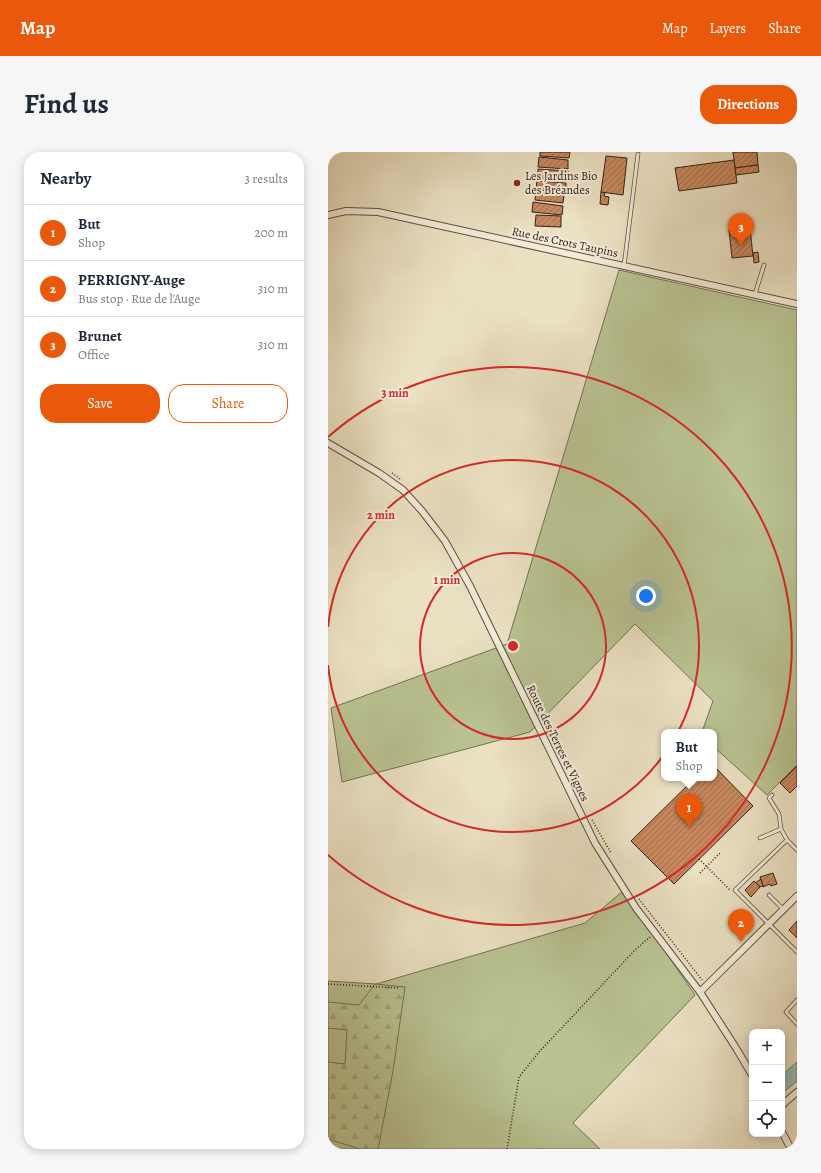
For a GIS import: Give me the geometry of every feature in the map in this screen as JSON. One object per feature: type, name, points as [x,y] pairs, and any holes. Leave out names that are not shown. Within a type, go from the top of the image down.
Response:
[{"type":"street","name":"Rue des Crots Taupins","points":[[328,215],[346,212],[378,212],[797,304]]},
{"type":"street","name":"Route des Terres et Vignes","points":[[328,443],[403,490],[422,511],[445,542],[470,586],[595,843],[628,897],[700,992],[749,1070]]},
{"type":"street","points":[[700,992],[797,896]]},
{"type":"street","points":[[785,1102],[797,1092]]},
{"type":"street","points":[[785,1137],[791,1149]]},
{"type":"lane","points":[[624,266],[638,154]]},
{"type":"lane","points":[[756,294],[764,265]]},
{"type":"lane","points":[[772,795],[769,798],[779,814],[781,829],[787,840],[797,850]]},
{"type":"lane","points":[[760,838],[781,829]]},
{"type":"lane","points":[[787,840],[735,890],[797,952]]},
{"type":"lane","points":[[769,895],[784,910]]},
{"type":"lane","points":[[797,1000],[786,1012],[797,1024]]},
{"type":"path","points":[[700,873],[720,853]]},
{"type":"path","points":[[699,859],[734,894]]},
{"type":"path","points":[[507,1149],[519,1077],[544,1046],[635,950],[655,933]]},
{"type":"path","points":[[328,984],[400,988]]},
{"type":"green space","points":[[619,270],[797,310],[797,765],[767,795],[717,750],[717,729],[703,729],[713,701],[635,624],[530,732],[342,782],[331,708],[507,644]]},
{"type":"green space","points":[[623,891],[695,995],[573,1123],[600,1149],[328,1149],[328,981],[376,984],[585,923]]},
{"type":"green space","points":[[375,984],[405,987],[393,1071],[378,1149],[360,1149],[328,1139],[328,1062],[345,1064],[347,1030],[328,1028],[328,1002],[359,1005]]},
{"type":"water","points":[[797,1062],[797,1081],[785,1091],[785,1072]]},
{"type":"building","points":[[540,152],[570,152],[569,158],[540,156]]},
{"type":"building","points":[[733,152],[757,152],[758,165],[735,168]]},
{"type":"building","points":[[606,156],[627,158],[623,195],[601,192]]},
{"type":"building","points":[[539,157],[568,160],[568,169],[538,167]]},
{"type":"building","points":[[734,160],[737,183],[679,191],[675,168]]},
{"type":"building","points":[[758,165],[759,172],[736,175],[735,168]]},
{"type":"building","points":[[538,169],[568,171],[567,180],[538,178]]},
{"type":"building","points":[[537,181],[566,183],[566,192],[536,190]]},
{"type":"building","points":[[536,192],[564,195],[563,203],[535,200]]},
{"type":"building","points":[[601,192],[605,193],[604,196],[609,197],[608,205],[600,204]]},
{"type":"building","points":[[533,202],[563,206],[562,215],[532,212]]},
{"type":"building","points":[[536,215],[561,216],[561,227],[535,226]]},
{"type":"building","points":[[750,228],[753,256],[732,258],[729,230]]},
{"type":"building","points":[[758,252],[759,262],[754,263],[753,253]]},
{"type":"building","points":[[797,766],[797,786],[790,793],[780,783]]},
{"type":"building","points":[[717,769],[753,806],[674,884],[631,841],[692,781],[717,781]]},
{"type":"building","points":[[773,873],[777,884],[771,886],[770,884],[763,887],[760,877]]},
{"type":"building","points":[[761,879],[763,886],[759,887],[755,883]]},
{"type":"building","points":[[754,881],[760,887],[751,897],[745,890]]},
{"type":"building","points":[[797,921],[797,938],[789,930]]},
{"type":"place","name":"Les Jardins Bio des Bréandes","points":[[517,183]]},
{"type":"place","name":"Brunet","points":[[741,246]]},
{"type":"place","name":"But","points":[[689,827]]},
{"type":"place","name":"PERRIGNY-Auge","points":[[741,942]]}]
